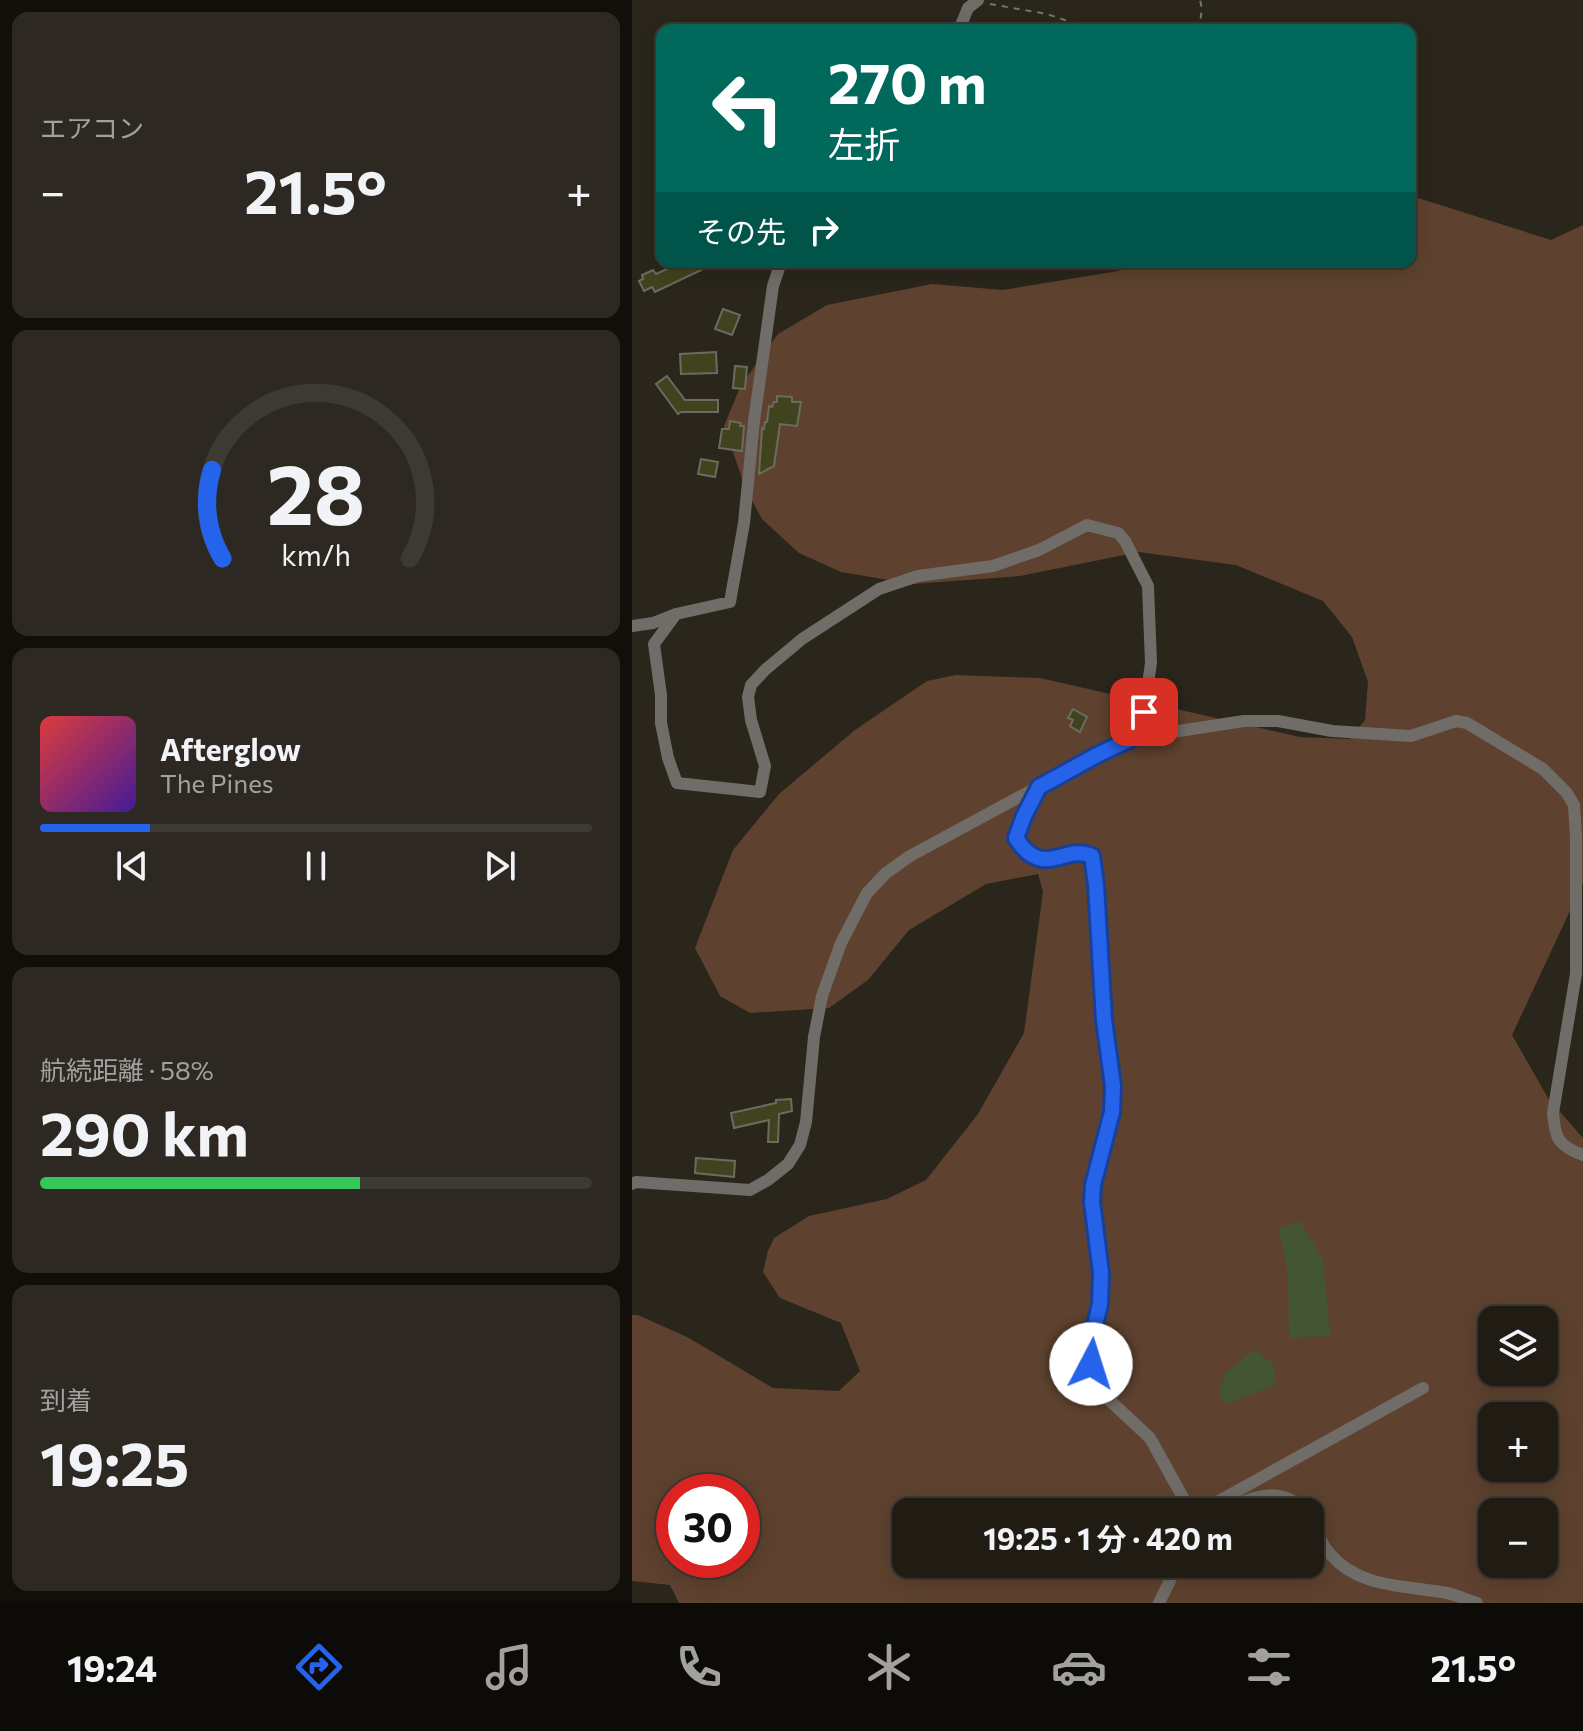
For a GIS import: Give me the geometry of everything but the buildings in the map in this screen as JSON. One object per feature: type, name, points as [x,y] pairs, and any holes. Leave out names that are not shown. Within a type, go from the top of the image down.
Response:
[{"type":"street","points":[[961,24],[968,8],[976,1]]},
{"type":"street","points":[[632,626],[730,602],[744,523],[754,421],[773,286],[779,268]]},
{"type":"street","points":[[676,614],[654,644],[661,695],[661,723],[677,783],[760,792],[765,766],[751,720],[748,697],[751,685],[802,639],[879,589],[918,576],[993,566],[1039,550],[1087,525],[1097,527],[1118,533],[1125,541],[1148,586],[1151,663],[1144,712],[1133,738]]},
{"type":"street","points":[[632,1184],[667,1183],[750,1190],[788,1164],[800,1145],[806,1122],[814,1037],[822,996],[841,943],[867,893],[886,873],[910,856],[1133,738],[1244,721],[1278,721],[1332,731],[1411,736],[1456,721],[1467,723],[1543,769],[1566,792],[1574,805],[1576,837],[1576,974],[1553,1113],[1554,1132],[1561,1144],[1583,1155]]},
{"type":"street","points":[[1039,787],[1016,838],[1025,852],[1039,858],[1059,858],[1084,852],[1092,856],[1096,885],[1104,1020],[1113,1086],[1112,1112],[1093,1193],[1101,1273],[1100,1304],[1090,1346],[1093,1378],[1106,1397],[1150,1438],[1183,1498]]},
{"type":"street","points":[[1224,1498],[1423,1388]]},
{"type":"street","points":[[1257,1498],[1271,1495],[1288,1498]]},
{"type":"street","points":[[1324,1545],[1350,1572],[1370,1581],[1448,1593],[1477,1603]]},
{"type":"street","points":[[1159,1603],[1171,1578]]},
{"type":"path","points":[[1200,0],[1200,24]]},
{"type":"path","points":[[976,1],[1047,14],[1076,24]]},
{"type":"shaded area","points":[[1416,198],[1551,240],[1583,225],[1583,883],[1512,1035],[1548,1098],[1583,1138],[1583,1603],[679,1603],[670,1585],[632,1581],[632,1315],[689,1338],[773,1388],[839,1391],[860,1371],[841,1323],[780,1298],[763,1272],[774,1238],[809,1216],[887,1199],[926,1180],[978,1114],[1024,1033],[1043,892],[1038,874],[986,884],[909,930],[868,980],[829,1008],[750,1013],[720,996],[695,948],[733,850],[779,794],[855,730],[927,681],[956,675],[1040,678],[1300,737],[1350,739],[1365,720],[1368,682],[1352,637],[1323,601],[1236,565],[1139,552],[1020,576],[913,584],[841,572],[799,553],[762,519],[746,490],[724,426],[741,385],[778,334],[827,305],[932,284],[1003,290],[1128,268],[1416,268]]},
{"type":"shaded area","points":[[1300,1221],[1323,1260],[1330,1336],[1289,1338],[1288,1273],[1278,1228]]},
{"type":"shaded area","points":[[1254,1350],[1273,1363],[1276,1385],[1226,1404],[1219,1394],[1225,1373]]},
{"type":"route","points":[[1091,1364],[1090,1346],[1100,1304],[1101,1273],[1092,1202],[1093,1185],[1112,1112],[1113,1086],[1104,1020],[1092,856],[1084,852],[1059,858],[1039,858],[1025,852],[1016,838],[1039,787],[1133,738],[1144,712]]}]
